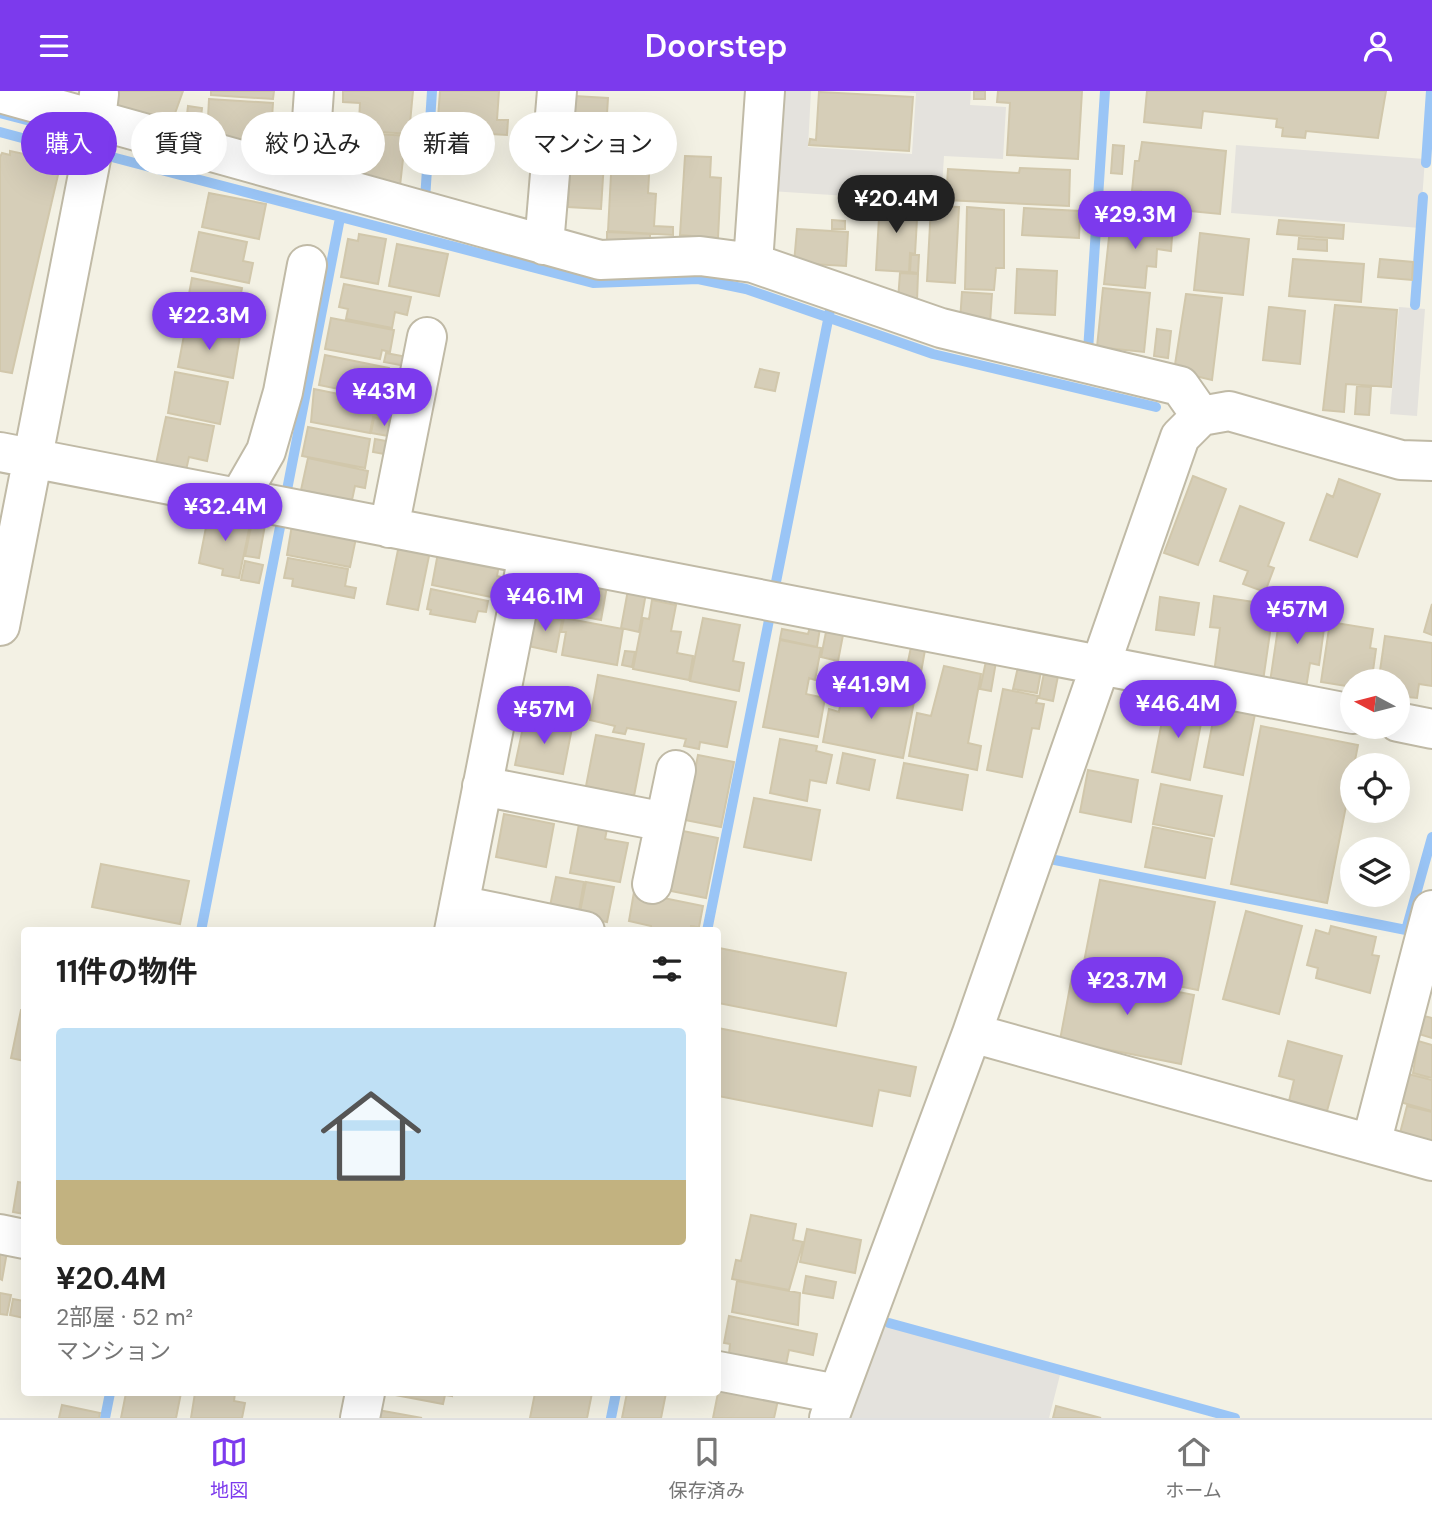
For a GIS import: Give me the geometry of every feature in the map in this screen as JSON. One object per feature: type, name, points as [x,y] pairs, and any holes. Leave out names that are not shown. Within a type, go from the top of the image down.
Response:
[{"type":"street","points":[[308,178],[314,91]]},
{"type":"street","points":[[544,245],[557,91]]},
{"type":"street","points":[[753,263],[765,91]]},
{"type":"street","points":[[0,93],[59,112]]},
{"type":"street","points":[[117,129],[308,178],[600,260],[700,257],[753,263],[940,328],[1181,386],[1201,416]]},
{"type":"street","points":[[0,626],[16,455],[84,175]]},
{"type":"street","points":[[239,498],[265,451],[283,392],[307,265]]},
{"type":"street","points":[[389,528],[427,337]]},
{"type":"street","points":[[721,1372],[833,1406],[972,1033],[1098,665],[1180,437],[1201,416],[1229,411],[1401,460],[1432,461]]},
{"type":"street","points":[[16,455],[1340,712]]},
{"type":"street","points":[[528,555],[457,918],[546,927]]},
{"type":"street","points":[[1410,724],[1432,729]]},
{"type":"street","points":[[652,884],[676,770]]},
{"type":"street","points":[[482,786],[665,822]]},
{"type":"street","points":[[1371,1144],[1432,910]]},
{"type":"street","points":[[972,1033],[1432,1161]]},
{"type":"street","points":[[0,1234],[21,1238]]},
{"type":"street","points":[[360,1418],[364,1396]]},
{"type":"shaded area","points":[[776,91],[811,91],[808,147],[912,154],[916,93],[889,91],[971,91],[970,105],[1006,107],[1003,159],[944,156],[941,202],[770,191]]},
{"type":"shaded area","points":[[1236,145],[1425,159],[1420,228],[1231,213]]},
{"type":"shaded area","points":[[1399,307],[1425,309],[1417,416],[1390,414]]},
{"type":"shaded area","points":[[883,1325],[1060,1375],[1049,1418],[850,1418]]},
{"type":"building","points":[[116,91],[183,91],[176,112],[131,112],[131,114],[114,108]]},
{"type":"building","points":[[211,91],[274,91],[273,99],[211,95]]},
{"type":"building","points":[[343,91],[413,91],[411,112],[399,112],[399,133],[385,132],[385,112],[360,112],[360,103],[343,102]]},
{"type":"building","points":[[440,91],[499,91],[497,120],[508,120],[507,135],[495,134],[495,112],[438,112]]},
{"type":"building","points":[[974,91],[985,91],[985,99],[974,99]]},
{"type":"building","points":[[998,91],[1082,91],[1078,159],[1007,155],[1010,103],[997,102]]},
{"type":"building","points":[[1147,91],[1386,91],[1378,138],[1306,131],[1305,138],[1282,136],[1283,128],[1276,127],[1277,119],[1203,111],[1201,128],[1144,122]]},
{"type":"building","points":[[819,92],[913,97],[909,151],[809,145],[810,139],[816,140]]},
{"type":"building","points":[[574,96],[608,98],[607,112],[573,112]]},
{"type":"building","points":[[209,99],[273,103],[272,112],[241,112],[241,146],[227,143],[227,112],[208,112]]},
{"type":"building","points":[[188,106],[202,108],[202,112],[187,112]]},
{"type":"building","points":[[385,135],[399,135],[400,186],[358,179],[358,175],[385,175]]},
{"type":"building","points":[[1142,142],[1226,151],[1220,214],[1139,206],[1141,191],[1132,191],[1135,161],[1139,161]]},
{"type":"building","points":[[1113,145],[1124,146],[1122,174],[1111,173]]},
{"type":"building","points":[[10,151],[21,153],[21,175],[58,175],[12,373],[0,371],[0,157],[2,153],[10,155]]},
{"type":"building","points":[[685,156],[711,157],[710,177],[721,178],[718,238],[680,235]]},
{"type":"building","points":[[1020,168],[1070,170],[1069,206],[946,200],[948,169],[1019,173]]},
{"type":"building","points":[[570,175],[603,175],[601,209],[568,207]]},
{"type":"building","points":[[611,175],[649,175],[648,193],[656,194],[654,226],[673,227],[673,235],[608,231]]},
{"type":"building","points":[[209,193],[266,204],[259,239],[202,227]]},
{"type":"building","points":[[880,200],[918,202],[915,254],[910,253],[909,272],[876,270]]},
{"type":"building","points":[[931,206],[959,207],[955,283],[927,281]]},
{"type":"building","points":[[967,207],[1004,210],[1004,268],[996,268],[994,290],[965,289]]},
{"type":"building","points":[[1024,208],[1080,211],[1079,238],[1022,235]]},
{"type":"building","points":[[1109,210],[1119,211],[1118,224],[1108,223]]},
{"type":"building","points":[[1122,217],[1173,223],[1171,251],[1157,249],[1156,267],[1147,266],[1145,288],[1104,284],[1110,228],[1120,229]]},
{"type":"building","points":[[832,220],[845,221],[845,229],[832,229]]},
{"type":"building","points":[[1279,220],[1344,225],[1343,239],[1277,234]]},
{"type":"building","points":[[797,229],[848,232],[846,266],[794,263]]},
{"type":"building","points":[[199,232],[247,242],[243,261],[253,263],[249,283],[191,271]]},
{"type":"building","points":[[607,232],[650,234],[650,242],[607,243]]},
{"type":"building","points":[[1200,233],[1249,239],[1243,295],[1194,290]]},
{"type":"building","points":[[359,234],[386,239],[378,284],[341,277],[348,239],[358,241]]},
{"type":"building","points":[[1299,238],[1327,240],[1327,251],[1298,249]]},
{"type":"building","points":[[397,244],[448,254],[439,296],[389,286]]},
{"type":"building","points":[[911,255],[919,255],[918,273],[910,272]]},
{"type":"building","points":[[1293,259],[1364,264],[1361,302],[1289,296]]},
{"type":"building","points":[[1380,259],[1413,262],[1412,280],[1378,277]]},
{"type":"building","points":[[1017,269],[1057,271],[1055,315],[1015,313]]},
{"type":"building","points":[[900,273],[918,274],[917,301],[898,300]]},
{"type":"building","points":[[192,278],[242,288],[234,331],[184,321]]},
{"type":"building","points":[[344,284],[411,297],[407,315],[395,312],[392,328],[346,319],[348,309],[339,307]]},
{"type":"building","points":[[1103,288],[1150,293],[1144,352],[1097,347]]},
{"type":"building","points":[[962,292],[992,294],[990,323],[960,321]]},
{"type":"building","points":[[1186,294],[1222,298],[1212,380],[1174,371]]},
{"type":"building","points":[[1335,305],[1397,310],[1391,387],[1346,384],[1344,412],[1323,410]]},
{"type":"building","points":[[1269,307],[1305,311],[1300,364],[1263,360]]},
{"type":"building","points":[[331,318],[394,330],[390,352],[382,350],[380,359],[325,349]]},
{"type":"building","points":[[186,325],[240,336],[233,378],[178,367]]},
{"type":"building","points":[[1157,329],[1171,331],[1168,358],[1154,356]]},
{"type":"building","points":[[386,353],[407,357],[406,366],[384,362]]},
{"type":"building","points":[[325,355],[389,368],[383,398],[319,385]]},
{"type":"building","points":[[760,369],[779,373],[775,391],[755,387]]},
{"type":"building","points":[[175,372],[228,382],[220,424],[168,413]]},
{"type":"building","points":[[1357,386],[1371,387],[1369,415],[1355,414]]},
{"type":"building","points":[[314,389],[383,403],[380,419],[373,417],[370,433],[311,422]]},
{"type":"building","points":[[166,417],[214,426],[207,461],[189,457],[186,470],[156,464]]},
{"type":"building","points":[[374,418],[397,423],[394,437],[371,433]]},
{"type":"building","points":[[308,427],[370,439],[365,468],[302,456]]},
{"type":"building","points":[[375,439],[392,442],[390,455],[373,452]]},
{"type":"building","points":[[308,458],[368,471],[365,488],[355,486],[352,500],[301,490]]},
{"type":"building","points":[[1193,476],[1226,489],[1198,565],[1164,553]]},
{"type":"building","points":[[1339,479],[1380,494],[1357,557],[1310,540],[1327,494],[1333,497]]},
{"type":"building","points":[[1240,506],[1284,523],[1268,566],[1274,568],[1265,592],[1243,584],[1248,571],[1220,561]]},
{"type":"building","points":[[209,512],[251,520],[239,578],[222,575],[223,569],[199,563]]},
{"type":"building","points":[[252,522],[265,525],[259,558],[245,556]]},
{"type":"building","points":[[292,525],[356,538],[350,567],[287,555]]},
{"type":"building","points":[[399,545],[430,551],[418,610],[387,604]]},
{"type":"building","points":[[438,553],[499,565],[497,576],[505,578],[501,599],[432,585]]},
{"type":"building","points":[[288,558],[348,569],[345,586],[356,588],[354,598],[292,586],[293,579],[284,578]]},
{"type":"building","points":[[245,561],[263,565],[259,583],[241,580]]},
{"type":"building","points":[[557,576],[607,586],[601,620],[539,608],[545,581],[555,583]]},
{"type":"building","points":[[431,589],[488,601],[486,612],[478,611],[475,622],[430,614],[431,610],[427,609]]},
{"type":"building","points":[[628,590],[646,593],[639,632],[621,628]]},
{"type":"building","points":[[1214,596],[1274,605],[1263,681],[1214,673],[1220,628],[1210,627]]},
{"type":"building","points":[[1160,597],[1199,603],[1194,635],[1156,630]]},
{"type":"building","points":[[652,600],[676,605],[671,631],[681,632],[677,653],[693,656],[689,680],[633,669],[643,618],[649,619]]},
{"type":"building","points":[[1432,604],[1432,635],[1424,632]]},
{"type":"building","points":[[1281,608],[1326,614],[1319,665],[1310,663],[1306,688],[1270,682]]},
{"type":"building","points":[[534,614],[562,620],[556,652],[528,646]]},
{"type":"building","points":[[564,618],[623,629],[617,665],[562,655],[566,632],[561,632]]},
{"type":"building","points":[[703,618],[740,625],[733,661],[744,663],[739,691],[690,681]]},
{"type":"building","points":[[1330,622],[1373,629],[1370,648],[1376,649],[1373,669],[1340,669],[1340,685],[1321,682]]},
{"type":"building","points":[[810,627],[820,628],[817,647],[780,639],[782,629],[808,634]]},
{"type":"building","points":[[826,632],[843,635],[838,661],[821,657]]},
{"type":"building","points":[[1385,636],[1432,643],[1432,686],[1419,684],[1417,698],[1410,697],[1410,669],[1380,669]]},
{"type":"building","points":[[780,640],[821,648],[815,680],[809,678],[806,694],[825,698],[818,737],[763,727]]},
{"type":"building","points":[[911,647],[925,650],[918,689],[903,686]]},
{"type":"building","points":[[625,651],[635,652],[632,667],[622,665]]},
{"type":"building","points":[[986,661],[996,662],[991,691],[980,689]]},
{"type":"building","points":[[944,666],[981,674],[968,743],[981,746],[977,770],[909,756],[917,713],[931,716]]},
{"type":"building","points":[[1018,667],[1041,671],[1037,693],[1013,689]]},
{"type":"building","points":[[1044,673],[1058,676],[1053,701],[1039,698]]},
{"type":"building","points":[[598,675],[736,702],[727,747],[700,742],[699,749],[684,746],[686,739],[627,728],[625,734],[613,732],[615,726],[590,720]]},
{"type":"building","points":[[844,683],[915,697],[903,758],[823,742],[829,709],[839,712]]},
{"type":"building","points":[[1003,689],[1038,696],[1036,703],[1044,704],[1039,729],[1032,728],[1022,777],[987,770]]},
{"type":"building","points":[[1166,701],[1204,708],[1190,780],[1152,772]]},
{"type":"building","points":[[1216,706],[1255,714],[1243,775],[1204,767]]},
{"type":"building","points":[[525,718],[572,728],[563,774],[515,765]]},
{"type":"building","points":[[1261,726],[1358,745],[1356,753],[1340,753],[1340,823],[1343,823],[1327,903],[1231,884]]},
{"type":"building","points":[[596,735],[644,744],[634,796],[586,786]]},
{"type":"building","points":[[780,739],[817,746],[816,751],[832,755],[826,783],[810,780],[807,801],[770,793]]},
{"type":"building","points":[[843,753],[875,760],[869,790],[837,783]]},
{"type":"building","points":[[698,755],[734,762],[721,827],[685,820]]},
{"type":"building","points":[[904,763],[968,775],[962,810],[897,798]]},
{"type":"building","points":[[1088,770],[1138,780],[1131,822],[1080,812]]},
{"type":"building","points":[[1161,784],[1222,796],[1214,836],[1153,824]]},
{"type":"building","points":[[754,798],[820,810],[811,860],[744,847]]},
{"type":"building","points":[[504,814],[554,824],[546,867],[496,857]]},
{"type":"building","points":[[579,824],[607,829],[605,839],[628,843],[620,882],[570,873]]},
{"type":"building","points":[[1153,827],[1212,839],[1205,878],[1145,867]]},
{"type":"building","points":[[678,830],[718,838],[706,898],[666,890]]},
{"type":"building","points":[[101,864],[189,881],[180,924],[92,907]]},
{"type":"building","points":[[556,877],[584,882],[578,916],[549,911]]},
{"type":"building","points":[[1100,880],[1215,902],[1198,990],[1083,967]]},
{"type":"building","points":[[586,882],[614,887],[607,922],[579,917]]},
{"type":"building","points":[[634,892],[703,906],[699,927],[651,927],[629,921]]},
{"type":"building","points":[[1246,911],[1302,926],[1279,1014],[1223,999]]},
{"type":"building","points":[[1331,926],[1376,937],[1372,955],[1379,956],[1370,993],[1316,978],[1318,968],[1307,965],[1316,930],[1329,934]]},
{"type":"building","points":[[721,948],[846,973],[836,1026],[721,1004]]},
{"type":"building","points":[[1073,971],[1194,995],[1181,1064],[1060,1040]]},
{"type":"building","points":[[21,1010],[21,1060],[11,1058]]},
{"type":"building","points":[[1424,1016],[1432,1018],[1432,1038],[1419,1034]]},
{"type":"building","points":[[721,1029],[916,1067],[910,1096],[879,1090],[872,1126],[721,1097]]},
{"type":"building","points":[[1288,1041],[1342,1056],[1327,1111],[1289,1101],[1294,1080],[1279,1076]]},
{"type":"building","points":[[1418,1041],[1432,1045],[1432,1078],[1413,1073]]},
{"type":"building","points":[[1408,1074],[1432,1080],[1432,1111],[1400,1102]]},
{"type":"building","points":[[1407,1106],[1432,1112],[1432,1146],[1399,1137]]},
{"type":"building","points":[[18,1182],[21,1182],[21,1213],[13,1212]]},
{"type":"building","points":[[751,1215],[796,1224],[793,1240],[803,1242],[789,1290],[732,1279],[736,1260],[741,1261]]},
{"type":"building","points":[[807,1229],[861,1240],[855,1273],[800,1262]]},
{"type":"building","points":[[0,1251],[7,1252],[2,1280],[0,1279]]},
{"type":"building","points":[[806,1276],[836,1282],[833,1298],[803,1293]]},
{"type":"building","points":[[737,1281],[800,1293],[798,1325],[732,1312]]},
{"type":"building","points":[[0,1293],[11,1295],[7,1315],[0,1314]]},
{"type":"building","points":[[13,1299],[21,1300],[21,1317],[10,1315]]},
{"type":"building","points":[[729,1316],[817,1334],[813,1355],[789,1350],[786,1365],[729,1354],[730,1344],[724,1343]]},
{"type":"building","points":[[721,1388],[778,1400],[774,1418],[713,1418]]},
{"type":"building","points":[[125,1396],[180,1396],[176,1418],[121,1418]]},
{"type":"building","points":[[195,1396],[235,1396],[234,1401],[245,1403],[242,1418],[191,1418]]},
{"type":"building","points":[[401,1396],[445,1396],[443,1404]]},
{"type":"building","points":[[534,1396],[591,1396],[587,1418],[530,1418]]},
{"type":"building","points":[[626,1396],[665,1396],[661,1418],[622,1418]]},
{"type":"building","points":[[62,1405],[100,1413],[99,1418],[59,1418]]},
{"type":"building","points":[[1056,1406],[1101,1418],[1053,1418]]},
{"type":"building","points":[[378,1410],[422,1418],[377,1418]]},
{"type":"waterway","points":[[425,200],[432,91]]},
{"type":"waterway","points":[[1088,351],[1105,91]]},
{"type":"waterway","points":[[1426,163],[1431,91]]},
{"type":"waterway","points":[[0,113],[21,119]]},
{"type":"waterway","points":[[0,132],[67,150],[108,156],[593,283],[698,279],[746,289],[933,354],[1156,407]]},
{"type":"waterway","points":[[1415,305],[1423,197]]},
{"type":"waterway","points":[[286,495],[340,218]]},
{"type":"waterway","points":[[774,592],[830,310]]},
{"type":"waterway","points":[[202,927],[281,522]]},
{"type":"waterway","points":[[708,927],[769,620]]},
{"type":"waterway","points":[[1406,930],[1432,837]]},
{"type":"waterway","points":[[1050,859],[1411,931]]},
{"type":"waterway","points":[[889,1323],[1235,1418]]},
{"type":"waterway","points":[[105,1418],[109,1396]]},
{"type":"waterway","points":[[611,1418],[615,1396]]}]
